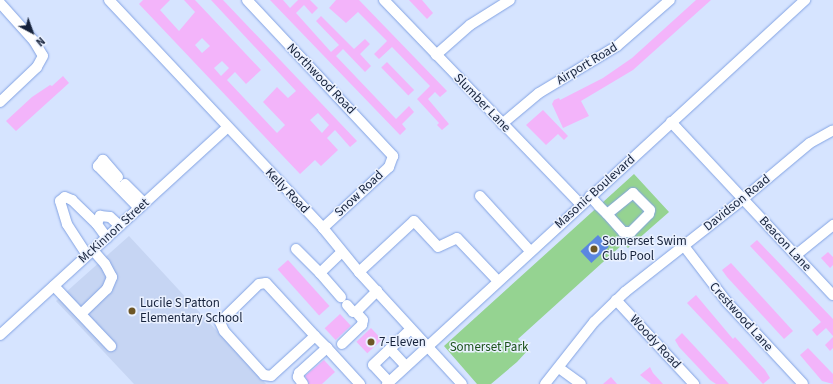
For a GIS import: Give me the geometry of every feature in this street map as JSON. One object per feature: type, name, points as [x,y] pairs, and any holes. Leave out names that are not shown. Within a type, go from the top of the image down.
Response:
[{"type":"street","name":"Kelly Road","points":[[109,0],[227,128],[323,228],[359,272],[462,384]]},
{"type":"street","name":"Northwood Road","points":[[247,0],[389,150],[393,159]]},
{"type":"street","name":"Slumber Lane","points":[[384,0],[581,205]]},
{"type":"street","points":[[436,55],[470,25],[510,0]]},
{"type":"street","name":"Airport Road","points":[[502,124],[539,93],[617,46],[670,0]]},
{"type":"street","name":"Masonic Boulevard","points":[[388,383],[805,0]]},
{"type":"street","points":[[0,3],[34,41],[43,56],[38,67],[0,102]]},
{"type":"street","name":"Beacon Lane","points":[[671,122],[833,295]]},
{"type":"street","name":"McKinnon Street","points":[[0,335],[227,128]]},
{"type":"street","name":"Davidson Road","points":[[545,384],[594,322],[616,300],[743,199],[810,143],[833,130]]},
{"type":"street","name":"Snow Road","points":[[323,228],[389,167],[393,159]]},
{"type":"street","points":[[103,160],[121,180],[142,206],[98,166],[103,160]]},
{"type":"street","points":[[480,196],[530,251]]},
{"type":"street","points":[[590,196],[607,214]]},
{"type":"street","points":[[81,314],[107,289],[112,277],[105,264],[90,253],[67,224],[60,201],[65,197],[72,200],[97,224],[107,238]]},
{"type":"street","points":[[97,224],[100,216],[105,215],[120,226]]},
{"type":"street","points":[[359,272],[414,221],[438,247],[457,238],[498,281]]},
{"type":"street","points":[[796,255],[833,224]]},
{"type":"street","name":"Crestwood Lane","points":[[684,246],[718,292],[803,384]]},
{"type":"street","points":[[296,249],[320,273],[353,312],[356,312],[363,320],[362,326],[342,344]]},
{"type":"street","points":[[320,273],[342,252]]},
{"type":"street","points":[[315,336],[271,376],[264,375],[224,331],[220,322],[259,284],[266,283],[315,336],[326,348],[354,382]]},
{"type":"street","points":[[54,286],[111,346]]},
{"type":"street","points":[[356,312],[377,291]]},
{"type":"street","name":"Woody Road","points":[[616,300],[694,384]]},
{"type":"street","points":[[388,383],[373,365],[411,329]]},
{"type":"street","points":[[302,384],[298,377],[299,373],[326,348]]},
{"type":"street","points":[[390,349],[406,366]]},
{"type":"street","points":[[559,368],[581,384]]},
{"type":"shaded area","name":"Lucile S Patton Elementary School","points":[[129,236],[266,384],[134,384],[56,301]]},
{"type":"green space","name":"Somerset Park","points":[[634,174],[669,212],[628,248],[623,244],[518,339],[528,350],[517,362],[491,384],[477,384],[444,346]]},
{"type":"water","name":"Somerset Swim Club Pool","points":[[598,235],[609,247],[591,263],[580,251]]},
{"type":"building","points":[[143,0],[170,0],[160,10],[179,31],[195,12],[184,0],[195,0],[261,70],[246,84],[235,72],[227,80],[277,133],[285,125],[263,102],[277,87],[288,98],[296,91],[211,0],[223,0],[357,141],[350,147],[335,130],[327,138],[338,150],[321,166],[315,160],[300,174],[139,4]],"holes":[[[202,38],[210,46],[202,53],[195,45]],[[222,61],[229,68],[221,76],[214,68]],[[318,113],[329,125],[322,133],[310,120]]]},
{"type":"building","points":[[270,0],[283,0],[290,8],[298,0],[310,0],[318,8],[312,14],[304,5],[296,13],[331,52],[339,45],[316,21],[321,16],[354,49],[365,39],[370,44],[360,54],[371,66],[365,72],[343,49],[336,56],[396,119],[409,106],[414,112],[402,124],[406,129],[400,135]]},
{"type":"building","points":[[336,0],[359,0],[447,91],[440,97],[435,92],[428,99],[449,124],[442,130],[437,125],[439,123],[417,99],[430,86],[392,47],[379,59],[374,54],[387,41],[358,12],[346,23],[329,8]]},
{"type":"building","points":[[409,0],[422,0],[433,13],[427,19]]},
{"type":"building","points":[[696,0],[711,0],[633,70],[581,101],[589,116],[563,128],[552,104],[554,100],[559,98],[560,100],[603,78],[632,58]]},
{"type":"building","points":[[387,62],[414,90],[408,96],[381,68]]},
{"type":"building","points":[[63,76],[69,83],[16,131],[6,121],[32,97],[50,85],[52,86]]},
{"type":"building","points":[[543,110],[568,136],[564,140],[558,134],[546,145],[526,125]]},
{"type":"building","points":[[757,240],[833,319],[833,336],[826,328],[817,336],[812,330],[821,322],[750,246]]},
{"type":"building","points":[[828,252],[833,257],[833,265],[830,268],[821,258]]},
{"type":"building","points":[[288,260],[329,306],[319,315],[278,269]]},
{"type":"building","points":[[731,263],[793,331],[784,339],[722,270]]},
{"type":"building","points":[[696,295],[733,339],[735,337],[765,370],[770,378],[763,384],[687,303]]},
{"type":"building","points":[[340,314],[351,326],[336,340],[325,328]]},
{"type":"building","points":[[371,328],[382,340],[367,353],[356,342]]},
{"type":"building","points":[[682,333],[729,384],[716,384],[710,380],[679,347],[675,340]]},
{"type":"building","points":[[833,337],[833,348],[830,351],[825,345]]},
{"type":"building","points":[[808,348],[833,374],[833,384],[822,381],[800,355]]},
{"type":"building","points":[[324,360],[335,372],[322,384],[309,384],[305,376]]},
{"type":"building","points":[[650,367],[653,373],[663,384],[651,384],[640,375]]},
{"type":"building","points":[[611,377],[617,384],[603,384]]},
{"type":"place","name":"Somerset Swim Club Pool","points":[[594,249]]},
{"type":"place","name":"Lucile S Patton Elementary School","points":[[132,311]]},
{"type":"place","name":"7-Eleven","points":[[371,342]]}]
